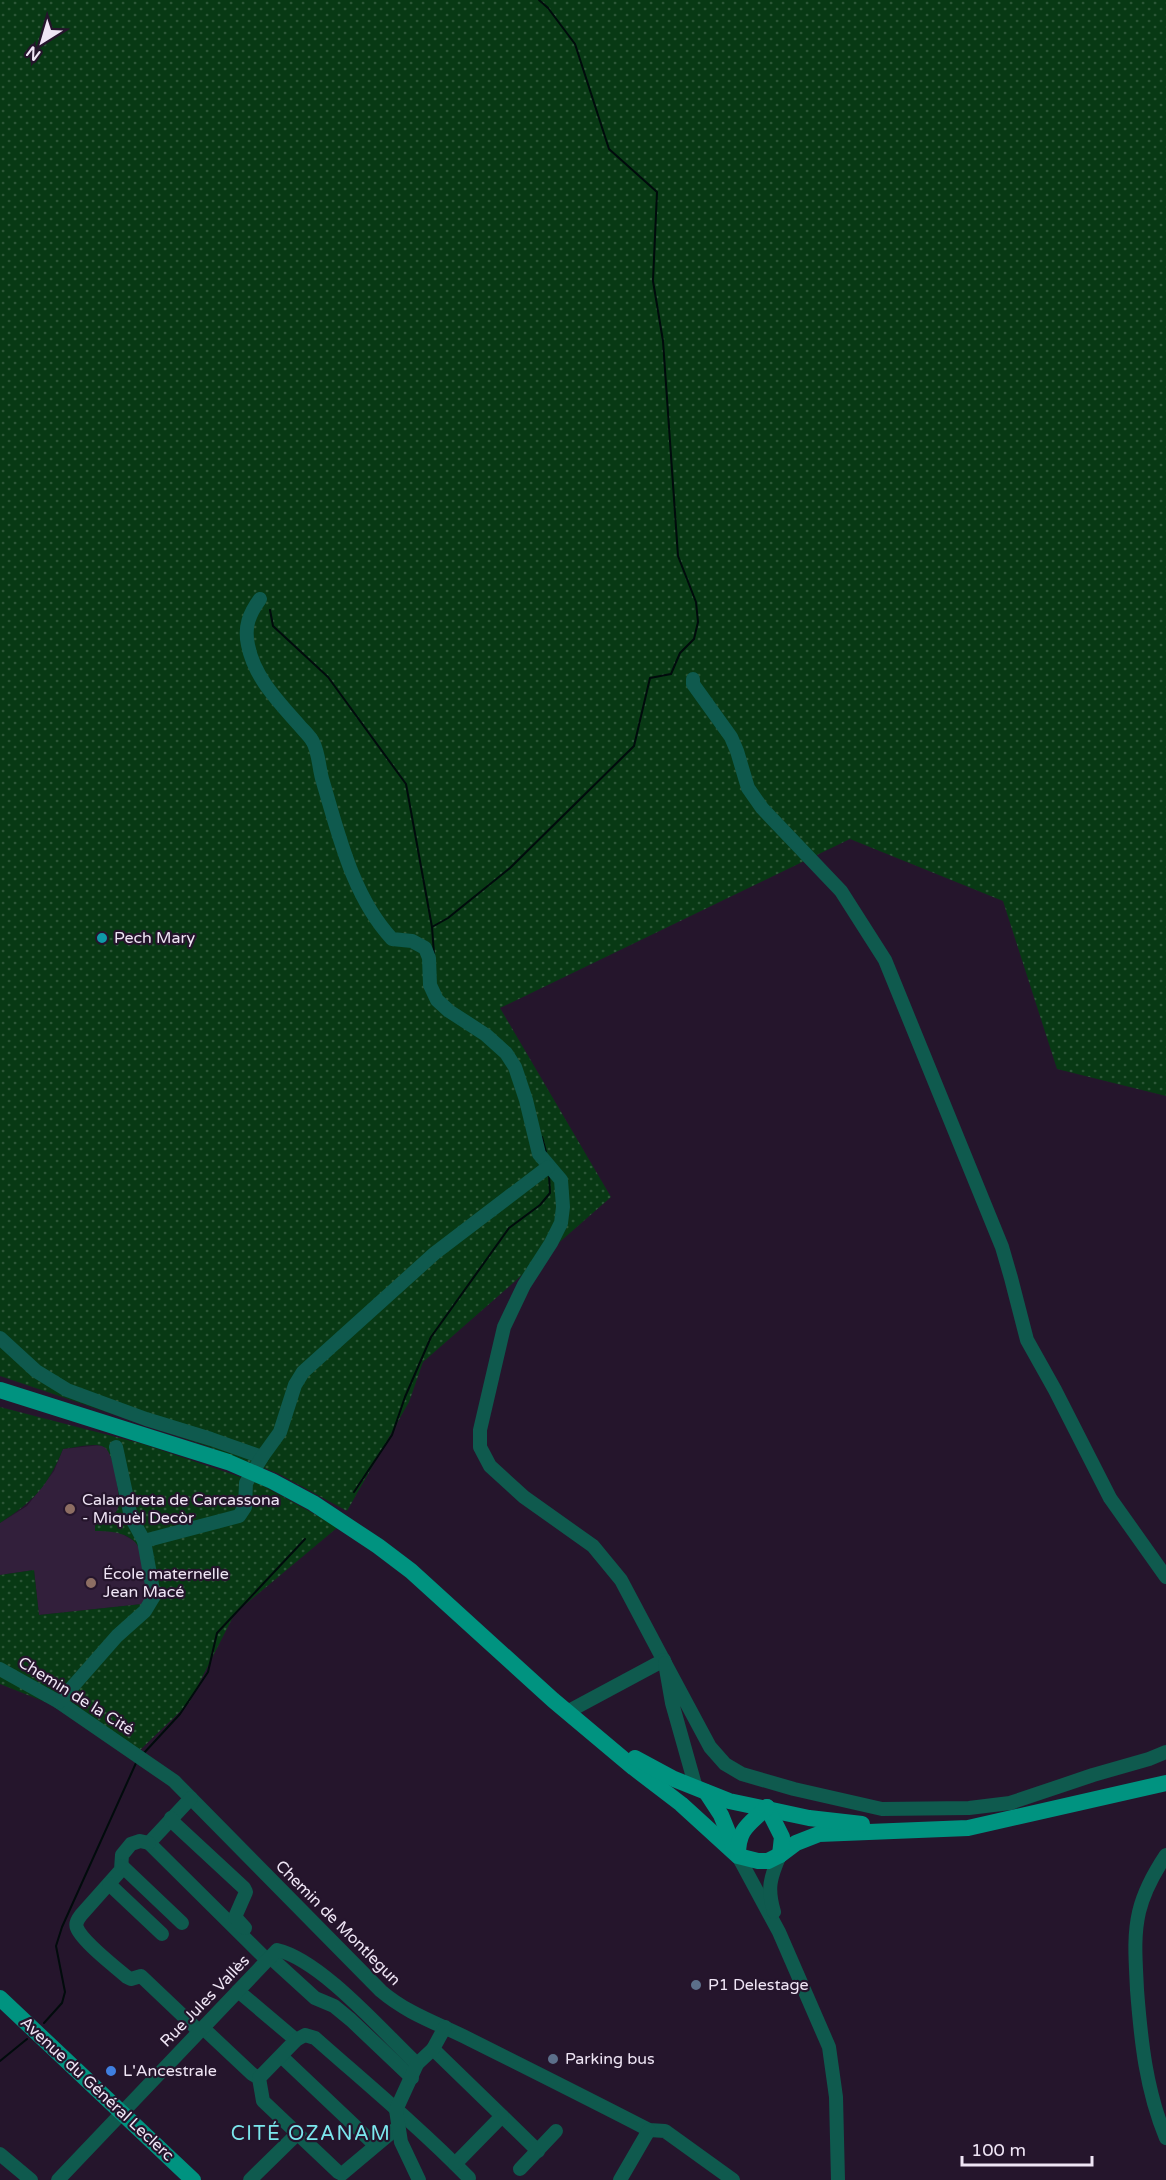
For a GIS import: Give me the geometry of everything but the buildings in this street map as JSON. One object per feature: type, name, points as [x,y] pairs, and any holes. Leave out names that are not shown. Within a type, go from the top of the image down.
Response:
[{"type":"main road","points":[[0,1390],[228,1462],[314,1503],[411,1571],[553,1700],[634,1768],[681,1803],[738,1856],[768,1861],[796,1843],[819,1834],[968,1828],[1166,1783]]},
{"type":"main road","points":[[553,1700],[633,1757],[701,1790],[729,1800],[809,1818],[916,1830]]},
{"type":"main road","points":[[701,1790],[720,1815],[738,1856]]},
{"type":"main road","points":[[738,1856],[743,1829],[767,1807]]},
{"type":"main road","points":[[767,1807],[782,1837],[780,1855]]},
{"type":"main road","name":"Avenue du Général Leclerc","points":[[0,1998],[193,2180]]},
{"type":"street","points":[[260,599],[251,612],[247,624],[247,644],[252,660],[263,682],[314,743],[320,771],[354,878],[383,930],[392,939],[412,941],[425,948],[429,958],[430,985],[437,1000],[449,1011],[486,1035],[506,1053],[515,1068],[526,1100],[539,1154],[561,1180],[563,1207],[561,1223],[524,1285],[504,1327],[480,1430],[480,1448],[490,1466],[524,1497],[593,1546],[621,1580],[710,1747],[725,1764],[742,1774],[882,1809],[969,1809],[1010,1803],[1166,1752]]},
{"type":"street","points":[[693,679],[693,684],[730,737],[737,751],[748,788],[762,808],[842,891],[885,960],[1002,1247],[1027,1340],[1110,1498],[1166,1577]]},
{"type":"street","points":[[144,1541],[240,1516],[245,1507],[246,1483],[280,1432],[295,1385],[303,1372],[435,1253],[548,1167]]},
{"type":"street","points":[[0,1338],[36,1371],[67,1390],[262,1457]]},
{"type":"street","points":[[132,1432],[140,1429],[146,1419]]},
{"type":"street","points":[[146,1419],[164,1442]]},
{"type":"street","points":[[59,1702],[117,1636],[145,1611],[154,1596],[144,1541],[131,1517],[116,1448]]},
{"type":"street","points":[[569,1711],[664,1661]]},
{"type":"street","points":[[664,1661],[672,1703],[701,1790]]},
{"type":"street","name":"Chemin de la Cité","points":[[0,1669],[59,1702],[134,1752]]},
{"type":"street","name":"Chemin de Montlegun","points":[[134,1752],[174,1781],[397,2005],[649,2130],[665,2131],[733,2180]]},
{"type":"street","points":[[149,1843],[191,1798]]},
{"type":"street","points":[[171,1818],[244,1888],[246,1892],[236,1917],[239,1924],[315,1998],[334,2006],[351,2020],[412,2078]]},
{"type":"street","points":[[259,2078],[141,1976],[131,1979],[100,1953],[77,1928],[76,1922],[122,1866],[122,1855],[131,1844],[140,1841],[149,1843],[272,1955]]},
{"type":"street","points":[[779,1932],[769,1894],[773,1872],[780,1855]]},
{"type":"street","points":[[1166,1855],[1147,1887],[1139,1911],[1135,1960],[1141,2040],[1148,2084],[1166,2138]]},
{"type":"street","points":[[738,1856],[779,1932],[829,2048],[836,2097],[838,2180]]},
{"type":"street","points":[[122,1866],[182,1923]]},
{"type":"street","points":[[109,1884],[162,1934]]},
{"type":"street","points":[[272,1955],[287,1952],[316,1969],[417,2064]]},
{"type":"street","name":"Rue Jules Vallès","points":[[58,2180],[272,1955]]},
{"type":"street","points":[[238,1991],[296,2040]]},
{"type":"street","points":[[419,2180],[401,2142],[396,2110],[417,2064],[434,2049],[445,2028]]},
{"type":"street","points":[[259,2078],[296,2040],[305,2035],[315,2038],[420,2129],[469,2178]]},
{"type":"street","points":[[434,2049],[538,2151]]},
{"type":"street","points":[[281,2056],[375,2145]]},
{"type":"street","points":[[259,2078],[263,2101],[342,2174],[398,2127]]},
{"type":"street","points":[[455,2164],[502,2116]]},
{"type":"street","points":[[620,2180],[649,2130]]},
{"type":"street","points":[[520,2169],[556,2131]]},
{"type":"street","points":[[250,2180],[297,2134]]},
{"type":"street","points":[[0,2154],[31,2180]]},
{"type":"shaded area","name":"Calandreta de Carcassona - Miquèl Decòr","points":[[101,1445],[109,1450],[113,1459],[120,1504],[116,1512],[95,1521],[95,1530],[117,1531],[136,1542],[143,1557],[148,1596],[143,1604],[39,1615],[34,1570],[0,1575],[0,1523],[27,1506],[54,1471],[63,1449]]},
{"type":"green space","points":[[0,0],[1166,0],[1166,1096],[1057,1069],[1003,901],[850,839],[500,1008],[611,1197],[423,1362],[409,1402],[347,1511],[277,1473],[204,1445],[0,1376]]},
{"type":"green space","points":[[0,1407],[143,1444],[258,1483],[338,1527],[235,1613],[189,1703],[139,1751],[63,1709],[0,1684],[0,1575],[34,1570],[39,1615],[142,1604],[148,1596],[139,1547],[124,1535],[95,1531],[95,1521],[116,1512],[119,1499],[114,1468],[108,1451],[104,1447],[90,1445],[63,1449],[38,1492],[22,1508],[0,1523]]},
{"type":"waterway","points":[[432,927],[448,918],[510,868],[634,746],[650,678],[671,674],[680,653],[694,639],[698,622],[696,602],[678,556],[663,341],[653,281],[657,192],[609,149],[575,44],[548,8],[539,0]]},
{"type":"waterway","points":[[270,610],[273,626],[328,677],[406,784],[432,927],[434,954]]},
{"type":"waterway","points":[[542,1137],[546,1152]]},
{"type":"waterway","points":[[354,1492],[392,1435],[405,1397],[431,1337],[509,1228],[540,1205],[550,1193],[549,1175]]},
{"type":"waterway","points":[[143,1754],[180,1714],[208,1672],[217,1633],[305,1539]]},
{"type":"waterway","points":[[44,2023],[62,2003],[65,1992],[56,1946],[62,1927],[136,1763]]},
{"type":"waterway","points":[[0,2061],[27,2039]]},
{"type":"place","name":"Pech Mary","points":[[102,938]]},
{"type":"place","name":"Calandreta de Carcassona - Miquèl Decòr","points":[[70,1509]]},
{"type":"place","name":"École maternelle Jean Macé","points":[[91,1583]]},
{"type":"place","name":"P1 Delestage","points":[[696,1985]]},
{"type":"place","name":"Parking bus","points":[[553,2059]]},
{"type":"place","name":"L'Ancestrale","points":[[111,2071]]},
{"type":"district","name":"CITÉ OZANAM","points":[[311,2134]]}]
